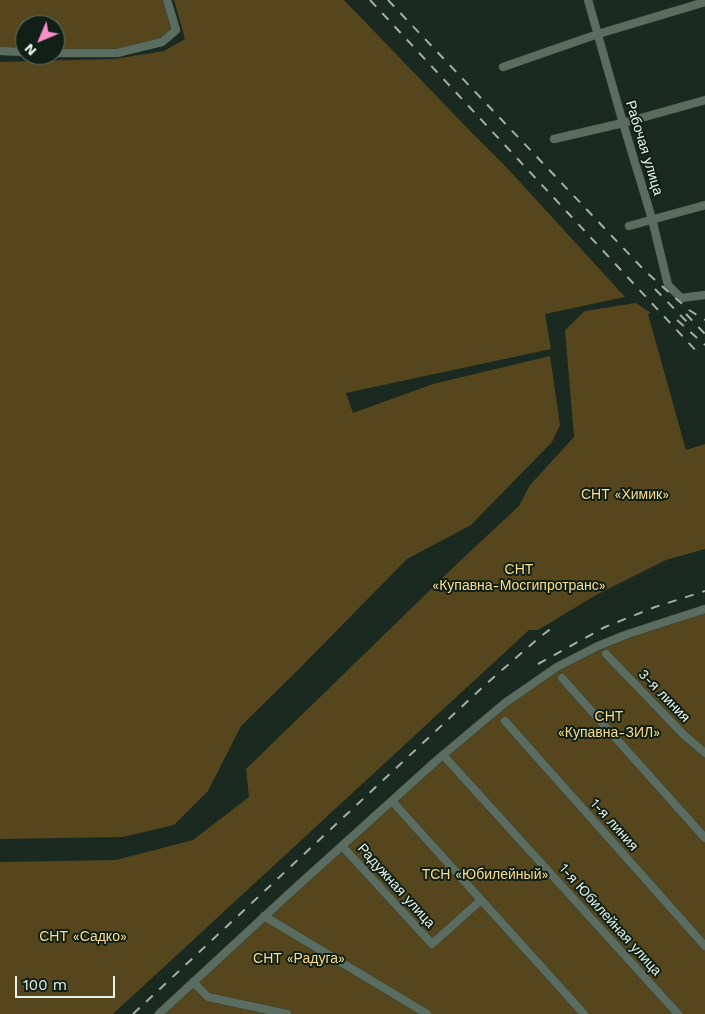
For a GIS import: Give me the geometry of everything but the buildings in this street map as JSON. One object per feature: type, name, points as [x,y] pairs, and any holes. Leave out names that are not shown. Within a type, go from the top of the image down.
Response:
[{"type":"street","points":[[65,53],[117,53],[162,42],[176,30],[167,0]]},
{"type":"street","name":"Рабочая улица","points":[[588,0],[652,220],[668,285],[681,298],[705,295]]},
{"type":"street","points":[[503,67],[598,34],[705,2]]},
{"type":"street","points":[[0,51],[15,52]]},
{"type":"street","points":[[554,139],[623,123],[705,100]]},
{"type":"street","points":[[629,226],[705,205]]},
{"type":"street","points":[[159,1014],[264,916],[444,754],[505,703],[557,668],[598,646],[628,634],[705,609]]},
{"type":"street","name":"3-я линия","points":[[606,654],[684,735],[705,753]]},
{"type":"street","points":[[562,678],[705,838]]},
{"type":"street","name":"1-я линия","points":[[505,721],[705,946]]},
{"type":"street","name":"1-я Юбилейная улица","points":[[444,754],[678,1014]]},
{"type":"street","points":[[392,801],[584,1014]]},
{"type":"street","name":"Радужная улица","points":[[342,846],[432,944],[481,900]]},
{"type":"street","points":[[264,916],[427,1014]]},
{"type":"street","points":[[194,982],[208,997],[287,1014]]},
{"type":"green space","points":[[0,0],[167,0],[176,30],[162,42],[117,53],[65,53],[65,15],[15,15],[15,52],[0,51]]},
{"type":"green space","points":[[174,0],[344,0],[509,170],[625,297],[545,314],[551,349],[346,393],[353,413],[433,384],[550,356],[560,425],[552,442],[471,525],[407,559],[241,726],[208,791],[174,825],[123,837],[0,839],[0,62],[15,62],[15,65],[65,65],[65,60],[114,59],[164,51],[185,39]]},
{"type":"green space","points":[[636,303],[651,313],[648,314],[686,450],[705,444],[705,549],[666,560],[596,595],[538,630],[529,630],[113,1014],[0,1014],[0,862],[116,860],[193,840],[249,797],[246,769],[519,506],[530,485],[574,437],[565,330],[585,311]]},
{"type":"green space","points":[[705,609],[705,1014],[159,1014],[505,703],[598,646]]},
{"type":"railway","points":[[370,0],[699,354]]},
{"type":"railway","points":[[388,0],[646,272],[689,310],[705,320]]},
{"type":"railway","points":[[655,289],[688,323]]},
{"type":"railway","points":[[686,314],[705,334]]},
{"type":"railway","points":[[677,320],[705,345]]},
{"type":"railway","points":[[538,664],[605,627],[655,607],[705,591]]},
{"type":"railway","points":[[133,1014],[486,684],[556,625]]},
{"type":"park label","name":"СНТ «Химик»","points":[[625,495]]},
{"type":"park label","name":"СНТ «Купавна-Мосгипротранс»","points":[[519,578]]},
{"type":"park label","name":"СНТ «Купавна-ЗИЛ»","points":[[609,726]]},
{"type":"park label","name":"ТСН «Юбилейный»","points":[[485,875]]},
{"type":"park label","name":"СНТ «Садко»","points":[[83,937]]},
{"type":"park label","name":"СНТ «Радуга»","points":[[299,959]]}]
